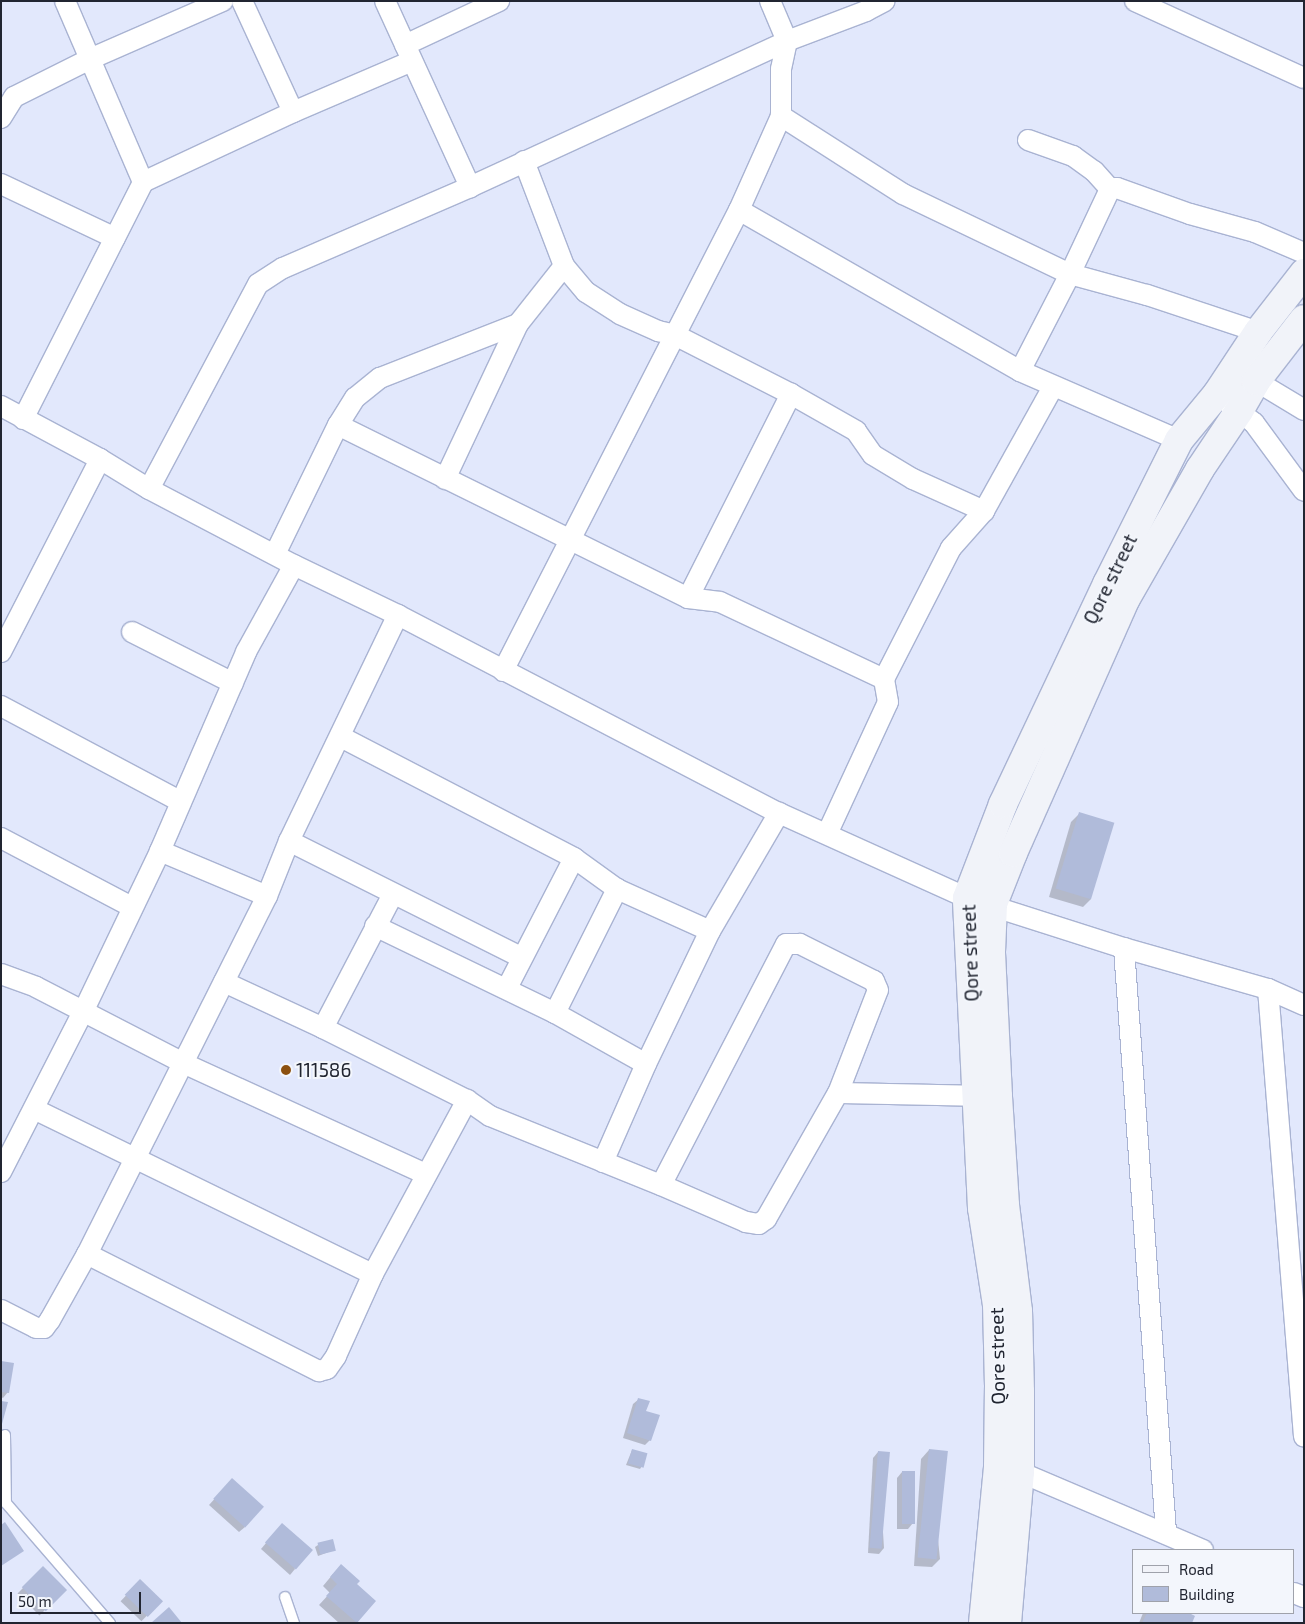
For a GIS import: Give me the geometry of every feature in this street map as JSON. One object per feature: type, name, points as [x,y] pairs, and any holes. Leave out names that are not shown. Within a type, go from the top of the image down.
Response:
[{"type":"street","points":[[65,1],[143,182]]},
{"type":"street","points":[[1,118],[14,97],[90,59],[223,1]]},
{"type":"street","points":[[242,1],[293,112]]},
{"type":"street","points":[[385,1],[470,187]]},
{"type":"street","points":[[23,419],[143,182],[293,112],[409,53],[499,1]]},
{"type":"street","points":[[504,671],[569,539],[739,210],[781,116],[781,69],[787,41],[770,1]]},
{"type":"street","points":[[149,489],[258,284],[283,268],[470,187],[787,41],[866,11],[884,1]]},
{"type":"street","points":[[1135,1],[1304,78]]},
{"type":"street","points":[[781,116],[904,194],[1070,274],[1147,295],[1258,332]]},
{"type":"street","points":[[1028,140],[1073,156],[1094,171],[1110,188],[1117,188],[1190,214],[1255,232],[1304,253]]},
{"type":"street","points":[[524,161],[564,266],[586,292],[620,314],[658,331],[675,335],[791,394],[856,431],[873,455],[913,479],[984,511]]},
{"type":"street","points":[[1,184],[115,238]]},
{"type":"street","points":[[1020,371],[1070,274],[1110,188]]},
{"type":"street","points":[[739,210],[1020,371],[1053,387],[1179,440]]},
{"type":"street","points":[[445,478],[518,324],[564,266]]},
{"type":"street","name":"Qore street","points":[[983,1623],[998,1467],[999,1386],[997,1305],[982,1208],[967,898],[1003,804],[1107,584],[1179,440],[1216,394],[1258,332],[1304,273]]},
{"type":"street","points":[[1282,302],[1304,318]]},
{"type":"street","name":"Qore street","points":[[1007,1623],[1020,1472],[1018,1311],[1005,1205],[998,1096],[991,952],[993,904],[1012,853],[1125,600],[1200,469],[1239,411],[1256,381],[1304,318]]},
{"type":"street","points":[[275,554],[338,424],[355,398],[380,378],[518,324]]},
{"type":"street","points":[[1256,381],[1304,410]]},
{"type":"street","points":[[827,834],[888,702],[884,678],[951,548],[984,511],[1053,387]]},
{"type":"street","points":[[688,598],[791,394]]},
{"type":"street","points":[[1216,394],[1254,423],[1304,491]]},
{"type":"street","points":[[1,406],[100,459],[149,489],[294,565],[398,615],[780,814],[967,898],[993,904],[1124,948],[1268,989],[1304,1005]]},
{"type":"street","points":[[338,424],[688,598],[720,602],[884,678]]},
{"type":"street","points":[[1,652],[100,459]]},
{"type":"street","points":[[1,1172],[83,1012],[160,851],[246,652],[294,565]]},
{"type":"street","points":[[1,1310],[36,1328],[44,1328],[87,1254],[267,896],[289,841],[341,737],[398,615]]},
{"type":"street","points":[[132,632],[233,682]]},
{"type":"street","points":[[1,706],[180,801]]},
{"type":"street","points":[[341,737],[574,858],[617,890],[710,932]]},
{"type":"street","points":[[603,1162],[646,1064],[710,932],[780,814]]},
{"type":"street","points":[[1,838],[132,907]]},
{"type":"street","points":[[289,841],[521,957]]},
{"type":"street","points":[[160,851],[267,896]]},
{"type":"street","points":[[507,988],[521,957],[574,858]]},
{"type":"street","points":[[555,1012],[617,890]]},
{"type":"street","points":[[323,1028],[393,894]]},
{"type":"street","points":[[375,926],[555,1012],[646,1064]]},
{"type":"street","points":[[224,982],[323,1028],[467,1100],[490,1116],[662,1185],[746,1222],[759,1224],[766,1219],[838,1093],[878,990],[874,981],[800,944],[786,944],[662,1185]]},
{"type":"street","points":[[1124,948],[1166,1533]]},
{"type":"street","points":[[1,974],[36,986],[183,1063],[426,1174]]},
{"type":"street","points":[[1268,989],[1304,1437]]},
{"type":"street","points":[[838,1093],[976,1096]]},
{"type":"street","points":[[87,1254],[319,1371],[327,1368],[336,1356],[373,1274],[467,1100]]},
{"type":"street","points":[[34,1109],[373,1274]]},
{"type":"street","points":[[1020,1472],[1201,1549]]},
{"type":"lane","points":[[5,1435],[6,1503],[110,1623]]},
{"type":"lane","points":[[285,1597],[294,1623]]},
{"type":"building","points":[[1079,812],[1114,823],[1091,899],[1056,889]]},
{"type":"building","points":[[1,1361],[14,1363],[9,1393],[1,1392]]},
{"type":"building","points":[[638,1398],[650,1401],[646,1411],[660,1415],[651,1441],[627,1433]]},
{"type":"building","points":[[1,1401],[8,1402],[2,1424],[1,1424]]},
{"type":"building","points":[[632,1449],[647,1453],[644,1468],[628,1463]]},
{"type":"building","points":[[929,1449],[948,1451],[937,1559],[918,1557]]},
{"type":"building","points":[[878,1451],[890,1452],[882,1549],[870,1548]]},
{"type":"building","points":[[902,1471],[915,1471],[915,1524],[902,1524]]},
{"type":"building","points":[[232,1478],[264,1507],[245,1528],[213,1499]]},
{"type":"building","points":[[5,1522],[24,1551],[1,1566],[1,1525]]},
{"type":"building","points":[[282,1523],[313,1550],[296,1570],[265,1543]]},
{"type":"building","points":[[333,1539],[336,1551],[320,1555],[317,1543]]},
{"type":"building","points":[[341,1564],[360,1581],[357,1584],[376,1601],[357,1623],[326,1596],[337,1584],[330,1577]]},
{"type":"building","points":[[43,1566],[67,1590],[46,1611],[22,1587]]},
{"type":"building","points":[[140,1579],[163,1601],[148,1617],[125,1595]]},
{"type":"building","points":[[169,1607],[182,1623],[151,1623]]},
{"type":"building","points":[[1146,1614],[1191,1614],[1195,1616],[1192,1623],[1142,1623]]},
{"type":"place","name":"111586","points":[[286,1070]]}]
